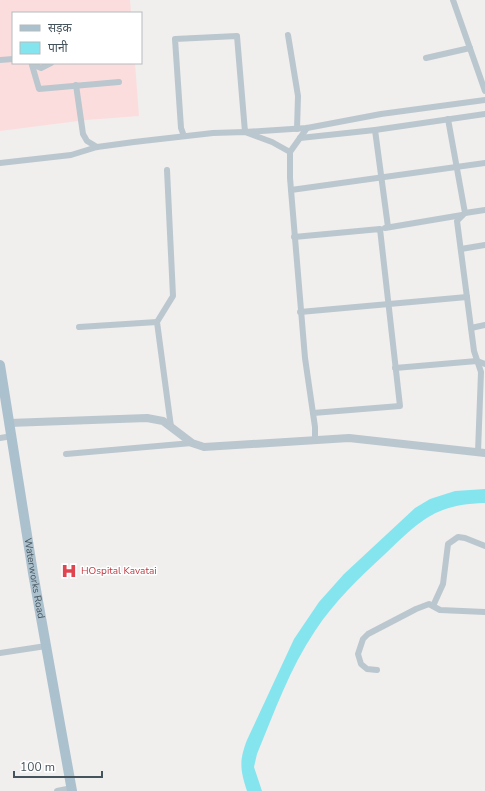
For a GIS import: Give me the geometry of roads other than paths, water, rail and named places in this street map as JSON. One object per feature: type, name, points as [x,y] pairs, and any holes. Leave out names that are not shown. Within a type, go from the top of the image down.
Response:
[{"type":"main road","name":"Waterworks Road","points":[[0,365],[46,646],[72,790]]},
{"type":"street","points":[[453,0],[485,91]]},
{"type":"street","points":[[288,35],[298,96],[297,129]]},
{"type":"street","points":[[184,136],[181,128],[176,38],[237,36],[245,132]]},
{"type":"street","points":[[426,58],[470,48]]},
{"type":"street","points":[[0,60],[12,59]]},
{"type":"street","points":[[32,64],[42,68],[49,64]]},
{"type":"street","points":[[32,64],[39,89],[119,82]]},
{"type":"street","points":[[76,86],[83,134],[86,142],[97,148]]},
{"type":"street","points":[[0,163],[71,155],[97,148],[184,136],[307,128],[381,114],[485,100]]},
{"type":"street","points":[[300,138],[375,130],[485,114]]},
{"type":"street","points":[[448,119],[464,214]]},
{"type":"street","points":[[307,128],[290,152],[291,190],[300,312],[315,440]]},
{"type":"street","points":[[265,140],[276,130]]},
{"type":"street","points":[[375,130],[388,227]]},
{"type":"street","points":[[245,132],[290,152]]},
{"type":"street","points":[[291,190],[485,163]]},
{"type":"street","points":[[167,170],[173,296],[157,322],[170,427]]},
{"type":"street","points":[[294,237],[380,229],[485,210]]},
{"type":"street","points":[[9,423],[147,418],[162,421],[192,443],[204,447],[349,438],[481,452],[481,372],[474,351],[457,221],[464,214]]},
{"type":"street","points":[[313,413],[400,406],[395,368],[390,304],[380,229]]},
{"type":"street","points":[[461,249],[485,245]]},
{"type":"street","points":[[300,312],[467,297]]},
{"type":"street","points":[[79,327],[157,322]]},
{"type":"street","points":[[471,328],[485,325]]},
{"type":"street","points":[[395,368],[477,361],[485,364]]},
{"type":"street","points":[[0,438],[12,436]]},
{"type":"street","points":[[66,454],[192,443]]},
{"type":"street","points":[[433,606],[443,584],[448,544],[458,537],[465,538],[485,546]]},
{"type":"street","points":[[377,670],[368,669],[361,664],[358,654],[360,646],[368,634],[416,609],[429,604],[440,610],[485,612]]},
{"type":"street","points":[[0,653],[46,646]]},
{"type":"street","points":[[57,791],[72,790]]},
{"type":"water","points":[[485,489],[485,503],[467,504],[440,511],[418,524],[365,572],[322,620],[298,660],[283,691],[257,754],[254,767],[262,791],[247,791],[241,765],[247,740],[294,639],[319,602],[344,574],[415,508],[430,499],[455,491]]},
{"type":"place","name":"HOspital Kavatai","points":[[69,571]]}]
